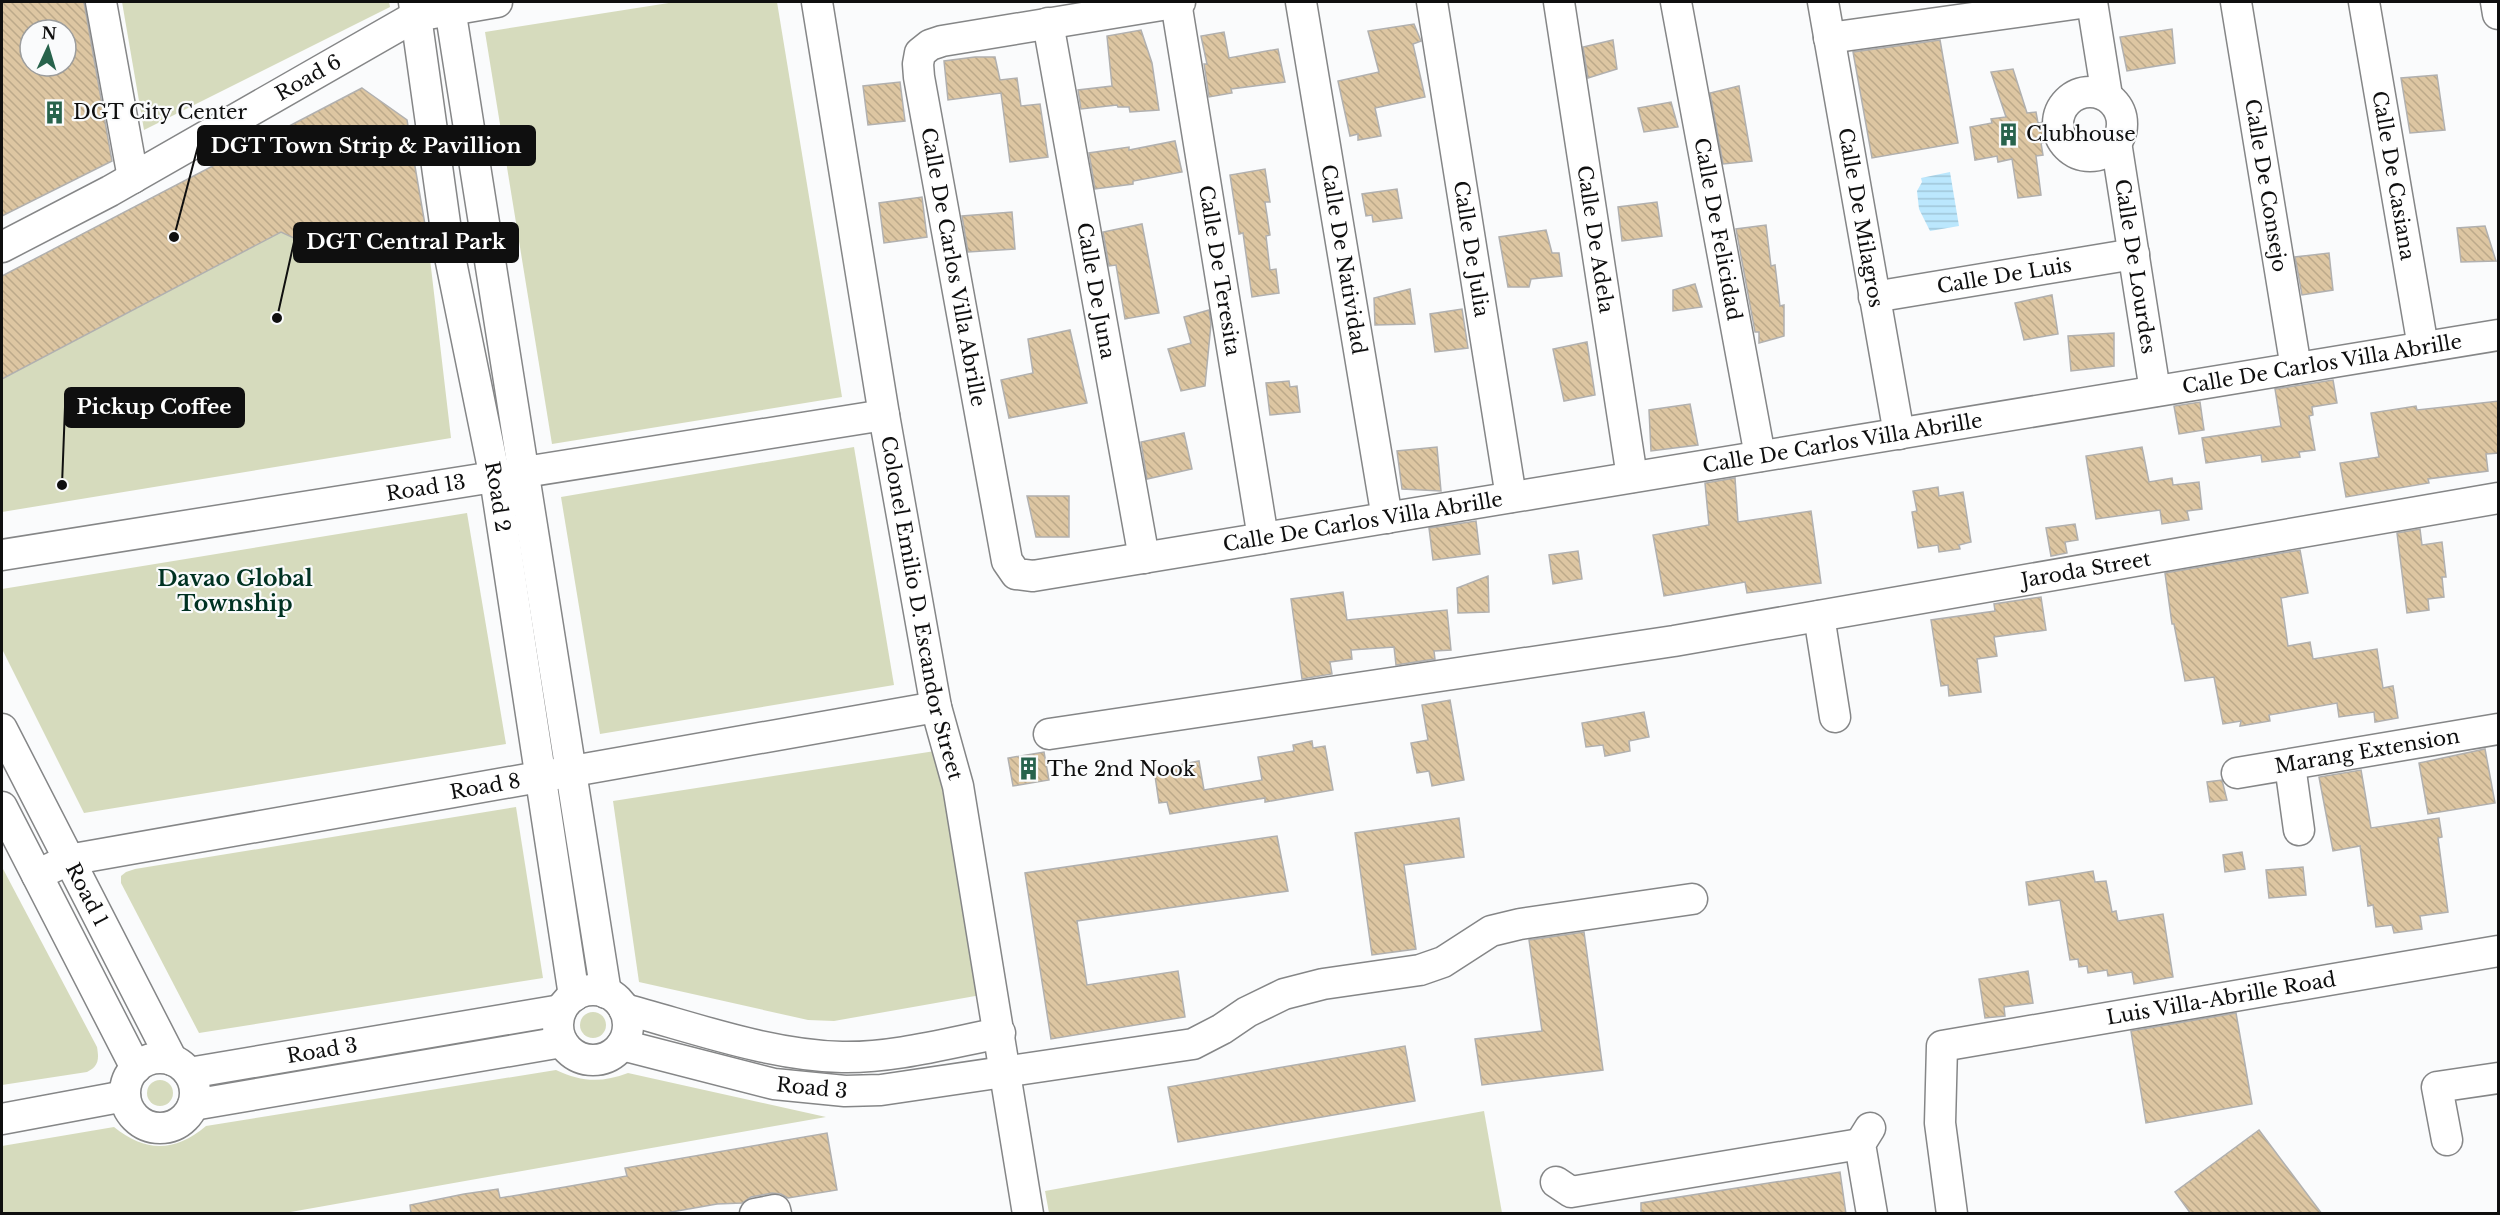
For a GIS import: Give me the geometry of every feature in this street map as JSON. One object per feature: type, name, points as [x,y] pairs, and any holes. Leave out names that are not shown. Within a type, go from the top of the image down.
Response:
[{"type":"street","points":[[101,2],[133,178]]},
{"type":"street","name":"Road 6","points":[[2,247],[133,178],[415,9],[497,2]]},
{"type":"street","name":"Colonel Emilio D. Escandor Street","points":[[817,2],[884,416],[936,707],[958,786],[1028,1214]]},
{"type":"street","name":"Calle De Carlos Villa Abrille","points":[[1178,2],[930,45],[920,52],[918,64],[1007,561],[1016,574],[1033,576],[2499,335]]},
{"type":"street","name":"Calle De Teresita","points":[[1178,2],[1263,538]]},
{"type":"street","name":"Calle De Natividad","points":[[1301,2],[1387,518]]},
{"type":"street","name":"Calle De Julia","points":[[1432,2],[1511,498]]},
{"type":"street","name":"Calle De Adela","points":[[1559,2],[1632,477]]},
{"type":"street","name":"Calle De Felicidad","points":[[1676,2],[1760,456]]},
{"type":"street","name":"Calle De Milagros","points":[[1823,2],[1899,434]]},
{"type":"street","points":[[1829,38],[2090,2],[2106,96]]},
{"type":"street","name":"Calle De Consejo","points":[[2236,2],[2296,368]]},
{"type":"street","name":"Calle De Casiana","points":[[2364,2],[2422,347]]},
{"type":"street","points":[[2496,2],[2499,14]]},
{"type":"street","name":"Road 2","points":[[450,5],[487,246],[540,777],[568,1003]]},
{"type":"street","name":"Road 2","points":[[415,9],[449,252],[509,476],[615,1001]]},
{"type":"street","name":"Calle De Juna","points":[[1048,23],[1144,558]]},
{"type":"street","points":[[2088,92],[2106,96],[2116,105],[2121,116],[2120,134],[2116,142],[2101,154],[2081,154],[2072,150],[2060,135],[2059,115],[2070,99],[2088,92]]},
{"type":"street","name":"Calle De Lourdes","points":[[2116,142],[2155,391]]},
{"type":"street","points":[[449,252],[487,246]]},
{"type":"street","name":"Calle De Luis","points":[[1874,297],[2134,254]]},
{"type":"street","name":"Road 13","points":[[2,555],[884,416]]},
{"type":"street","name":"Jaroda Street","points":[[1049,734],[1674,641],[2499,498]]},
{"type":"street","points":[[1820,616],[1836,717]]},
{"type":"street","name":"Road 8","points":[[37,875],[68,860],[936,707]]},
{"type":"street","name":"Road 1","points":[[2,729],[68,860],[181,1067]]},
{"type":"street","name":"Marang Extension","points":[[2237,773],[2499,729]]},
{"type":"street","points":[[2290,765],[2299,830]]},
{"type":"street","name":"Road 1","points":[[2,807],[136,1068]]},
{"type":"street","name":"Road 3","points":[[622,1045],[763,1082],[808,1089],[880,1090],[1193,1044],[1222,1029],[1247,1012],[1284,994],[1323,984],[1420,970],[1443,962],[1491,931],[1520,924],[1692,899]]},
{"type":"street","name":"Luis Villa-Abrille Road","points":[[1952,1214],[1940,1123],[1942,1046],[2499,951]]},
{"type":"street","points":[[590,991],[615,1001],[628,1027],[622,1045],[606,1058],[586,1060],[568,1051],[558,1032],[568,1003],[590,991]]},
{"type":"street","name":"Road 3","points":[[615,1001],[753,1044],[808,1055],[877,1056],[1000,1033]]},
{"type":"street","name":"Road 3","points":[[181,1067],[568,1003]]},
{"type":"street","name":"Road 3","points":[[193,1105],[562,1042]]},
{"type":"street","points":[[153,1059],[181,1067],[196,1094],[193,1105],[181,1121],[161,1128],[141,1122],[128,1106],[125,1096],[129,1076],[136,1068],[153,1059]]},
{"type":"street","points":[[2447,1140],[2437,1087],[2499,1078]]},
{"type":"street","points":[[2,1119],[125,1096]]},
{"type":"street","points":[[1567,1196],[1865,1136],[1872,1214]]},
{"type":"green space","points":[[122,2],[389,2],[390,7],[144,130]]},
{"type":"green space","points":[[675,2],[777,2],[842,397],[552,444],[485,32]]},
{"type":"green space","points":[[281,232],[335,257],[428,242],[451,438],[2,512],[2,379]]},
{"type":"green space","points":[[854,447],[894,685],[600,734],[561,497]]},
{"type":"green space","points":[[467,513],[506,744],[84,813],[2,649],[2,589]]},
{"type":"green space","points":[[935,751],[981,995],[834,1021],[808,1020],[639,982],[613,801]]},
{"type":"green space","points":[[516,807],[543,978],[199,1033],[121,883],[121,876],[135,869]]},
{"type":"green space","points":[[2,867],[97,1047],[97,1062],[87,1072],[2,1085]]},
{"type":"green space","points":[[593,1012],[602,1016],[606,1025],[602,1034],[593,1038],[584,1034],[580,1025],[584,1016]]},
{"type":"green space","points":[[556,1070],[574,1077],[592,1080],[628,1073],[826,1117],[285,1213],[2,1213],[2,1146],[114,1127],[149,1145],[172,1145],[194,1135],[206,1126]]},
{"type":"green space","points":[[160,1080],[169,1084],[173,1093],[169,1102],[160,1106],[151,1102],[147,1093],[151,1084]]},
{"type":"green space","points":[[1484,1111],[1502,1213],[1049,1213],[1045,1191]]},
{"type":"water","points":[[1950,172],[1959,226],[1930,231],[1919,209],[1917,191],[1922,182],[1921,178]]},
{"type":"building","name":"DGT City Center","points":[[2,2],[84,2],[112,161],[2,216]]},
{"type":"building","points":[[1414,24],[1421,41],[1413,44],[1425,97],[1375,108],[1381,136],[1358,140],[1358,134],[1350,136],[1338,81],[1379,72],[1368,31]]},
{"type":"building","points":[[2172,29],[2175,63],[2127,71],[2120,37]]},
{"type":"building","points":[[1141,30],[1152,63],[1159,110],[1130,112],[1129,107],[1118,107],[1117,105],[1081,109],[1078,90],[1112,86],[1107,36]]},
{"type":"building","points":[[1224,32],[1229,58],[1278,49],[1285,82],[1231,89],[1232,93],[1209,97],[1204,64],[1207,64],[1201,36]]},
{"type":"building","points":[[1613,40],[1617,69],[1588,78],[1583,47]]},
{"type":"building","points":[[1940,40],[1958,143],[1872,158],[1853,52]]},
{"type":"building","points":[[995,57],[1000,80],[1017,78],[1021,106],[1040,104],[1048,157],[1010,162],[1001,93],[948,100],[944,61]]},
{"type":"building","name":"Clubhouse","points":[[2013,69],[2027,113],[2036,112],[2038,123],[2044,122],[2046,142],[2041,143],[2043,155],[2036,156],[2041,195],[2018,198],[2012,159],[1998,162],[1997,156],[1975,160],[1970,127],[1992,123],[1991,119],[2006,117],[1991,72]]},
{"type":"building","points":[[2437,75],[2445,130],[2410,133],[2401,78]]},
{"type":"building","points":[[900,82],[905,121],[868,125],[863,86]]},
{"type":"building","points":[[1739,86],[1752,161],[1723,164],[1710,93]]},
{"type":"building","points":[[362,88],[407,120],[428,242],[335,257],[281,232],[2,379],[2,276]]},
{"type":"building","points":[[1671,102],[1678,127],[1644,132],[1638,108]]},
{"type":"building","points":[[1175,141],[1182,172],[1133,181],[1133,184],[1095,189],[1089,153],[1129,147],[1129,150]]},
{"type":"building","points":[[1265,169],[1270,202],[1265,202],[1270,235],[1266,236],[1270,270],[1276,269],[1279,293],[1252,297],[1243,233],[1239,234],[1230,175]]},
{"type":"building","points":[[1397,189],[1402,218],[1373,222],[1372,215],[1366,216],[1362,194]]},
{"type":"building","points":[[922,197],[927,237],[884,243],[879,203]]},
{"type":"building","points":[[1657,202],[1662,236],[1622,241],[1618,207]]},
{"type":"building","points":[[1012,212],[1015,249],[968,252],[962,216]]},
{"type":"building","points":[[1142,224],[1159,313],[1125,319],[1116,265],[1109,266],[1103,232]]},
{"type":"building","points":[[1766,225],[1771,266],[1775,265],[1780,306],[1784,305],[1784,336],[1759,343],[1759,332],[1755,332],[1736,229]]},
{"type":"building","points":[[2485,226],[2496,261],[2461,262],[2457,228]]},
{"type":"building","points":[[1546,230],[1552,253],[1559,253],[1562,276],[1531,279],[1529,287],[1508,287],[1499,237]]},
{"type":"building","points":[[2329,253],[2333,290],[2302,295],[2295,257]]},
{"type":"building","points":[[1695,284],[1702,307],[1673,311],[1673,290]]},
{"type":"building","points":[[1410,289],[1415,324],[1375,325],[1374,298]]},
{"type":"building","points":[[2052,295],[2058,334],[2024,340],[2015,303]]},
{"type":"building","points":[[1462,309],[1468,348],[1435,352],[1430,314]]},
{"type":"building","points":[[1209,310],[1211,324],[1205,386],[1181,391],[1168,349],[1191,343],[1184,317]]},
{"type":"building","points":[[1070,330],[1087,403],[1009,418],[1001,380],[1033,373],[1028,339]]},
{"type":"building","points":[[2114,333],[2114,366],[2071,371],[2068,336]]},
{"type":"building","points":[[1587,342],[1595,395],[1564,401],[1553,349]]},
{"type":"building","points":[[2333,380],[2337,403],[2312,407],[2313,415],[2309,416],[2315,450],[2299,452],[2300,457],[2262,462],[2261,455],[2206,463],[2202,438],[2281,426],[2275,389]]},
{"type":"building","points":[[1289,381],[1290,387],[1297,386],[1300,412],[1270,415],[1266,383]]},
{"type":"building","points":[[2499,401],[2499,453],[2486,454],[2488,471],[2428,479],[2429,483],[2346,497],[2340,463],[2379,457],[2371,413],[2416,406],[2417,410]]},
{"type":"building","points":[[2200,402],[2204,430],[2179,434],[2174,406]]},
{"type":"building","points":[[1690,404],[1698,445],[1651,451],[1649,410]]},
{"type":"building","points":[[1184,433],[1192,469],[1147,479],[1141,442]]},
{"type":"building","points":[[1437,447],[1441,491],[1402,489],[1397,451]]},
{"type":"building","points":[[2142,447],[2149,482],[2172,478],[2173,485],[2199,482],[2202,509],[2187,511],[2189,520],[2162,524],[2160,510],[2096,519],[2086,456]]},
{"type":"building","points":[[1735,478],[1738,522],[1811,511],[1821,583],[1747,593],[1745,582],[1664,596],[1653,535],[1709,525],[1705,483]]},
{"type":"building","points":[[1938,487],[1939,496],[1963,492],[1971,542],[1959,545],[1960,549],[1939,552],[1938,545],[1918,548],[1912,512],[1917,511],[1913,491]]},
{"type":"building","points":[[1027,496],[1069,496],[1069,537],[1036,537]]},
{"type":"building","points":[[1476,521],[1480,554],[1433,560],[1429,528]]},
{"type":"building","points":[[2075,524],[2078,540],[2065,542],[2067,553],[2051,556],[2046,528]]},
{"type":"building","points":[[2420,529],[2422,545],[2442,542],[2446,577],[2442,577],[2444,597],[2428,599],[2429,610],[2407,613],[2397,533]]},
{"type":"building","points":[[2300,550],[2308,593],[2281,598],[2288,646],[2310,642],[2313,659],[2377,649],[2383,688],[2393,686],[2398,718],[2375,722],[2374,712],[2339,717],[2337,703],[2269,715],[2270,721],[2240,726],[2241,721],[2223,724],[2214,677],[2185,681],[2174,624],[2172,624],[2165,573]]},
{"type":"building","points":[[1578,551],[1582,579],[1553,584],[1549,555]]},
{"type":"building","points":[[1488,576],[1489,612],[1458,613],[1457,588]]},
{"type":"building","points":[[1343,592],[1347,620],[1447,610],[1451,650],[1434,651],[1435,659],[1396,665],[1394,647],[1351,650],[1352,659],[1330,662],[1332,674],[1302,679],[1291,599]]},
{"type":"building","points":[[2041,597],[2046,630],[1994,637],[1997,656],[1977,659],[1981,692],[1949,696],[1948,685],[1941,686],[1931,620],[1995,611],[1994,604]]},
{"type":"building","points":[[1450,700],[1464,780],[1432,786],[1429,771],[1417,773],[1411,743],[1428,740],[1422,705]]},
{"type":"building","points":[[1644,712],[1649,737],[1629,741],[1630,751],[1605,756],[1603,745],[1586,747],[1582,723]]},
{"type":"building","points":[[1312,741],[1313,748],[1325,746],[1333,790],[1265,802],[1265,798],[1170,814],[1167,802],[1159,803],[1155,776],[1175,773],[1173,766],[1199,761],[1204,790],[1262,780],[1258,757],[1294,751],[1293,745]]},
{"type":"building","points":[[2485,749],[2495,803],[2428,814],[2419,763]]},
{"type":"building","name":"The 2nd Nook","points":[[1044,752],[1049,780],[1013,786],[1008,758]]},
{"type":"building","points":[[2361,770],[2371,828],[2439,818],[2442,837],[2438,838],[2448,912],[2420,916],[2422,929],[2394,933],[2392,925],[2376,927],[2373,905],[2368,906],[2360,846],[2333,851],[2319,777]]},
{"type":"building","points":[[2222,780],[2227,800],[2210,802],[2207,782]]},
{"type":"building","points":[[1459,818],[1464,857],[1404,865],[1416,949],[1372,955],[1355,833]]},
{"type":"building","points":[[1277,836],[1288,891],[1077,921],[1087,985],[1178,971],[1185,1017],[1051,1039],[1025,873]]},
{"type":"building","points":[[2242,852],[2245,869],[2225,872],[2223,855]]},
{"type":"building","points":[[2303,867],[2306,895],[2269,898],[2266,870]]},
{"type":"building","points":[[2093,871],[2095,882],[2106,881],[2112,912],[2116,911],[2118,921],[2163,914],[2173,977],[2134,984],[2132,972],[2108,976],[2107,970],[2088,973],[2087,966],[2079,967],[2078,959],[2070,960],[2060,900],[2029,905],[2026,882]]},
{"type":"building","points":[[1584,932],[1603,1070],[1482,1085],[1475,1039],[1542,1031],[1529,940]]},
{"type":"building","points":[[2028,971],[2033,1003],[2004,1007],[2005,1016],[1985,1018],[1979,979]]},
{"type":"building","points":[[2236,1013],[2252,1104],[2146,1123],[2131,1031]]},
{"type":"building","points":[[1405,1046],[1415,1101],[1178,1142],[1168,1087]]},
{"type":"building","points":[[2259,1130],[2322,1214],[2191,1214],[2175,1192]]},
{"type":"building","points":[[827,1133],[837,1190],[788,1198],[772,1193],[751,1197],[742,1203],[717,1204],[660,1214],[411,1214],[410,1205],[464,1194],[498,1189],[500,1198],[627,1176],[625,1168]]},
{"type":"building","points":[[1840,1172],[1846,1214],[1641,1214],[1641,1203]]},
{"type":"place","name":"DGT City Center","points":[[55,112]]},
{"type":"place","name":"Clubhouse","points":[[2008,134]]},
{"type":"place","name":"DGT Town Strip & Pavillion","points":[[174,237]]},
{"type":"place","name":"DGT Central Park","points":[[277,318]]},
{"type":"place","name":"Pickup Coffee","points":[[62,485]]},
{"type":"place","name":"The 2nd Nook","points":[[1029,769]]},
{"type":"district","name":"Davao Global Township","points":[[235,590]]}]
